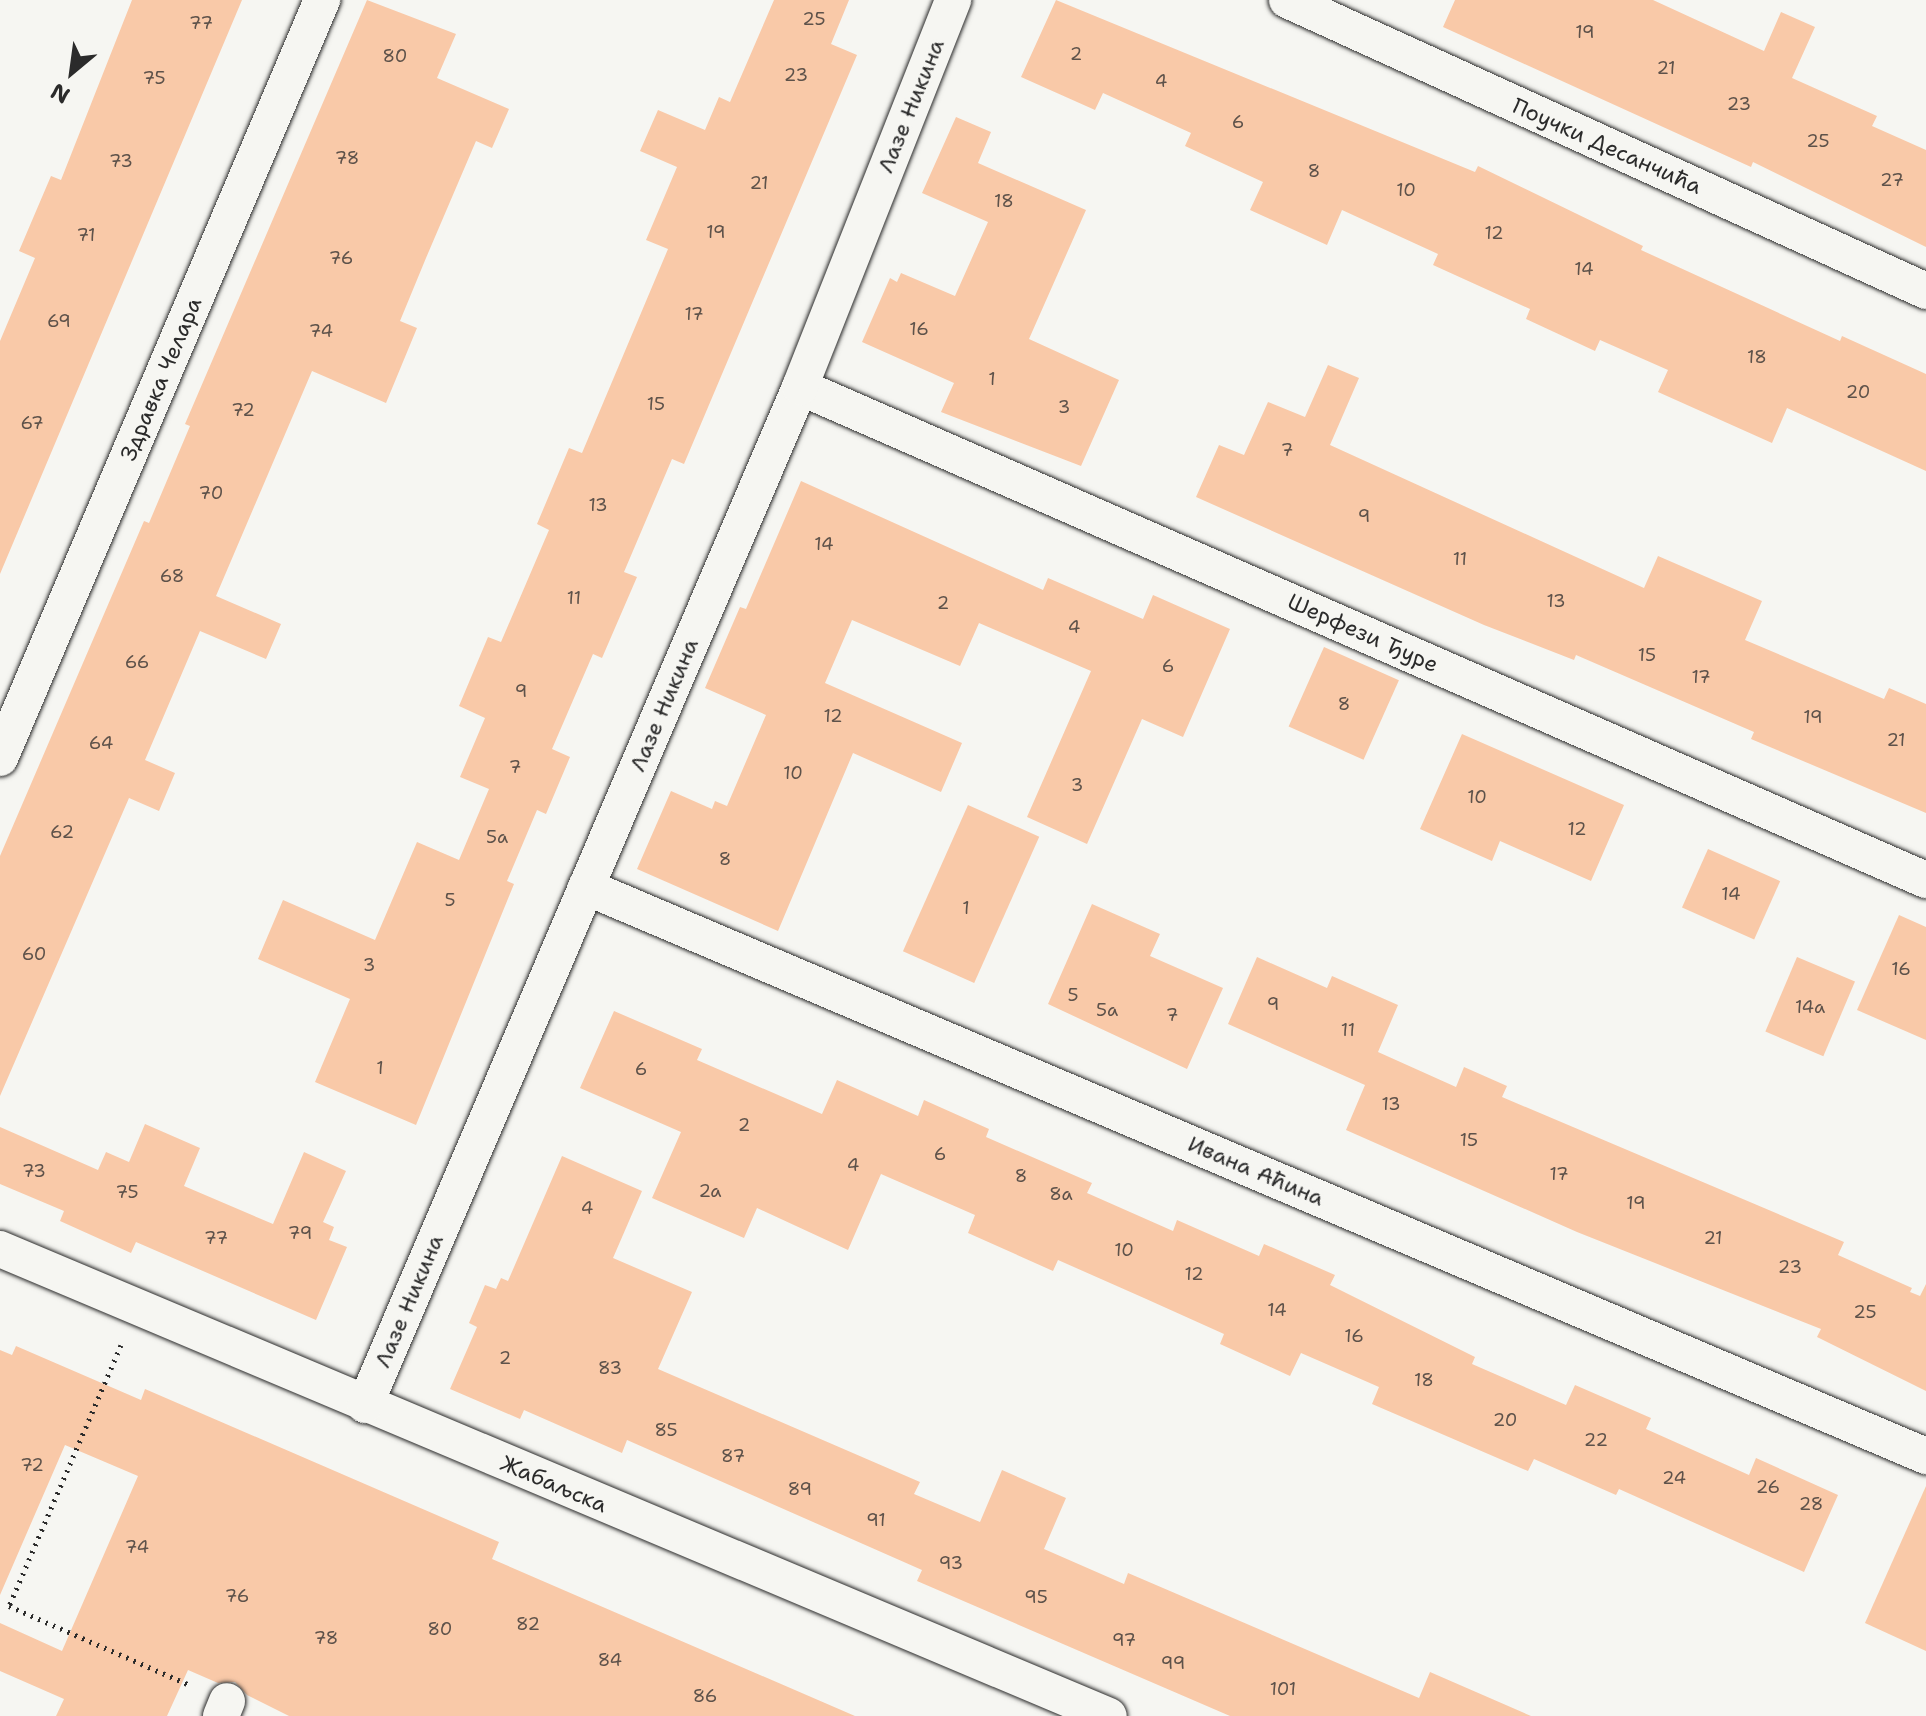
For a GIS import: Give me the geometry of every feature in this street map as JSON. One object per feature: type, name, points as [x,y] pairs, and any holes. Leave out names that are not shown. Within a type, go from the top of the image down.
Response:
[{"type":"street","name":"Здравка Челара","points":[[0,758],[322,0]]},
{"type":"street","name":"Лазе Никина","points":[[365,1405],[800,387],[953,0]]},
{"type":"street","name":"Поучки Десанчића","points":[[1287,0],[1926,291]]},
{"type":"street","name":"Шерфези Ђуре","points":[[800,387],[1926,880]]},
{"type":"street","name":"Ивана Аћина","points":[[586,887],[1926,1456]]},
{"type":"street","name":"Жабаљска","points":[[0,1249],[136,1309],[1109,1716]]},
{"type":"path","points":[[136,1309],[9,1606],[224,1709]]},
{"type":"building","points":[[132,0],[242,0],[0,574],[0,341],[35,258],[19,251],[51,176],[61,180]]},
{"type":"building","points":[[367,0],[456,34],[437,78],[509,109],[492,148],[476,141],[426,258],[400,321],[417,328],[386,403],[312,371],[216,596],[281,624],[266,659],[200,631],[145,760],[175,773],[159,811],[129,798],[0,1096],[0,856],[144,521],[149,523],[190,426],[185,424]]},
{"type":"building","points":[[774,0],[849,0],[831,44],[857,55],[684,464],[672,459],[624,572],[637,577],[602,658],[593,654],[552,749],[570,757],[546,814],[537,810],[507,881],[514,884],[416,1125],[315,1082],[350,999],[258,959],[283,900],[375,940],[417,842],[459,860],[489,789],[460,777],[485,718],[459,706],[488,637],[501,642],[549,530],[537,524],[569,448],[582,453],[668,249],[646,240],[677,167],[640,151],[658,110],[705,130],[719,97],[730,102]]},
{"type":"building","points":[[1056,0],[1475,172],[1478,166],[1643,246],[1641,250],[1840,341],[1842,336],[1926,374],[1926,471],[1787,408],[1772,443],[1658,392],[1668,370],[1600,340],[1595,351],[1526,319],[1530,309],[1433,265],[1438,254],[1342,210],[1327,245],[1250,210],[1263,182],[1185,146],[1191,133],[1103,93],[1095,110],[1021,77]]},
{"type":"building","points":[[1455,0],[1653,0],[1764,51],[1781,12],[1815,27],[1792,78],[1877,116],[1872,126],[1926,150],[1926,247],[1753,162],[1751,167],[1443,27]]},
{"type":"building","points":[[956,117],[991,132],[978,163],[1086,210],[1029,339],[1119,380],[1081,466],[941,412],[954,383],[862,342],[890,278],[897,282],[901,273],[955,296],[988,222],[922,193]]},
{"type":"building","points":[[1328,365],[1359,378],[1330,445],[1644,588],[1658,556],[1762,601],[1745,640],[1884,699],[1889,688],[1926,704],[1926,813],[1751,739],[1754,732],[1576,655],[1574,660],[1484,625],[1196,497],[1219,445],[1244,455],[1268,402],[1305,417]]},
{"type":"building","points":[[801,481],[1043,590],[1048,578],[1143,619],[1153,595],[1230,629],[1183,737],[1142,719],[1087,844],[1027,817],[1091,671],[979,623],[960,666],[852,620],[825,683],[962,743],[941,792],[853,753],[778,931],[637,869],[671,791],[712,809],[715,801],[727,806],[766,715],[705,688],[740,607],[746,609]]},
{"type":"building","points":[[1324,647],[1399,680],[1364,760],[1289,726]]},
{"type":"building","points":[[1462,734],[1624,805],[1591,881],[1500,841],[1492,861],[1420,829]]},
{"type":"building","points":[[968,805],[1039,837],[974,983],[903,951]]},
{"type":"building","points":[[1708,849],[1780,881],[1754,940],[1682,907]]},
{"type":"building","points":[[1092,904],[1160,934],[1150,956],[1223,988],[1187,1069],[1048,1004]]},
{"type":"building","points":[[1899,915],[1926,927],[1926,1040],[1857,1010]]},
{"type":"building","points":[[1257,957],[1327,988],[1332,976],[1398,1005],[1378,1052],[1456,1087],[1464,1067],[1507,1086],[1502,1097],[1844,1242],[1838,1255],[1912,1288],[1910,1292],[1920,1296],[1926,1284],[1926,1391],[1817,1337],[1821,1329],[1577,1232],[1346,1130],[1365,1085],[1228,1024]]},
{"type":"building","points":[[1797,957],[1855,982],[1823,1056],[1765,1032]]},
{"type":"building","points":[[614,1011],[702,1049],[697,1060],[822,1114],[837,1080],[918,1116],[924,1100],[989,1129],[986,1137],[1092,1183],[1087,1193],[1173,1231],[1177,1220],[1259,1256],[1264,1244],[1335,1275],[1330,1285],[1475,1357],[1472,1364],[1566,1405],[1575,1385],[1651,1418],[1646,1429],[1749,1475],[1756,1458],[1838,1495],[1804,1572],[1619,1489],[1616,1495],[1534,1459],[1528,1471],[1372,1404],[1379,1387],[1301,1353],[1290,1376],[1220,1344],[1224,1334],[1144,1298],[1058,1260],[1053,1271],[968,1233],[975,1215],[881,1174],[848,1250],[757,1208],[744,1238],[652,1198],[681,1132],[580,1088]]},
{"type":"building","points":[[145,1124],[200,1148],[184,1186],[273,1224],[304,1152],[346,1171],[323,1222],[334,1227],[329,1240],[347,1247],[316,1320],[136,1242],[131,1253],[60,1221],[64,1211],[0,1184],[0,1127],[98,1170],[106,1152],[129,1162]]},
{"type":"building","points":[[562,1156],[642,1191],[613,1258],[692,1292],[658,1369],[920,1482],[914,1494],[980,1522],[1002,1470],[1066,1498],[1044,1549],[1124,1584],[1128,1573],[1419,1698],[1430,1672],[1531,1716],[1230,1716],[917,1581],[922,1570],[627,1440],[622,1453],[524,1410],[520,1419],[450,1389],[477,1327],[469,1323],[485,1285],[496,1289],[501,1278],[508,1281]]},
{"type":"building","points":[[16,1346],[141,1400],[145,1389],[499,1542],[492,1559],[855,1716],[289,1716],[247,1695],[235,1682],[218,1683],[188,1670],[167,1716],[56,1716],[64,1699],[0,1671],[0,1623],[62,1651],[138,1476],[65,1445],[0,1595],[0,1350],[12,1355]]},
{"type":"building","points":[[1926,1486],[1926,1651],[1865,1623]]}]
